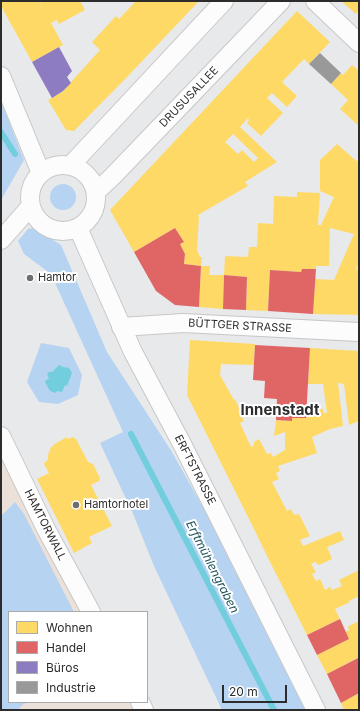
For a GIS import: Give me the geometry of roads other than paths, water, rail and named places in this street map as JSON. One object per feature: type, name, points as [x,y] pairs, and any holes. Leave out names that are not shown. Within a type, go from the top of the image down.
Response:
[{"type":"street","points":[[70,166],[224,1]]},
{"type":"street","name":"DRUSUSALLEE","points":[[96,192],[281,1]]},
{"type":"street","points":[[315,1],[359,43]]},
{"type":"street","points":[[1,76],[40,173]]},
{"type":"street","points":[[59,165],[70,166],[79,169],[87,175],[96,192],[96,202],[93,213],[87,222],[78,228],[59,232],[49,229],[37,220],[30,207],[29,198],[31,189],[40,173],[59,165]]},
{"type":"street","points":[[1,240],[30,207]]},
{"type":"street","name":"ERFTSTRASSE","points":[[78,228],[133,352],[182,444],[316,710]]},
{"type":"street","name":"BÜTTGER STRASSE","points":[[121,327],[183,323],[359,332]]},
{"type":"street","name":"HAMTORWALL","points":[[1,436],[46,529],[90,611]]},
{"type":"waterway","name":"Erftmühlengraben","points":[[1,132],[15,154]]},
{"type":"waterway","name":"Erftmühlengraben","points":[[131,434],[274,710]]},
{"type":"place","name":"Hamtor","points":[[30,278]]},
{"type":"place","name":"Hamtorhotel","points":[[76,505]]},
{"type":"district","name":"Innenstadt","points":[[280,410]]}]
